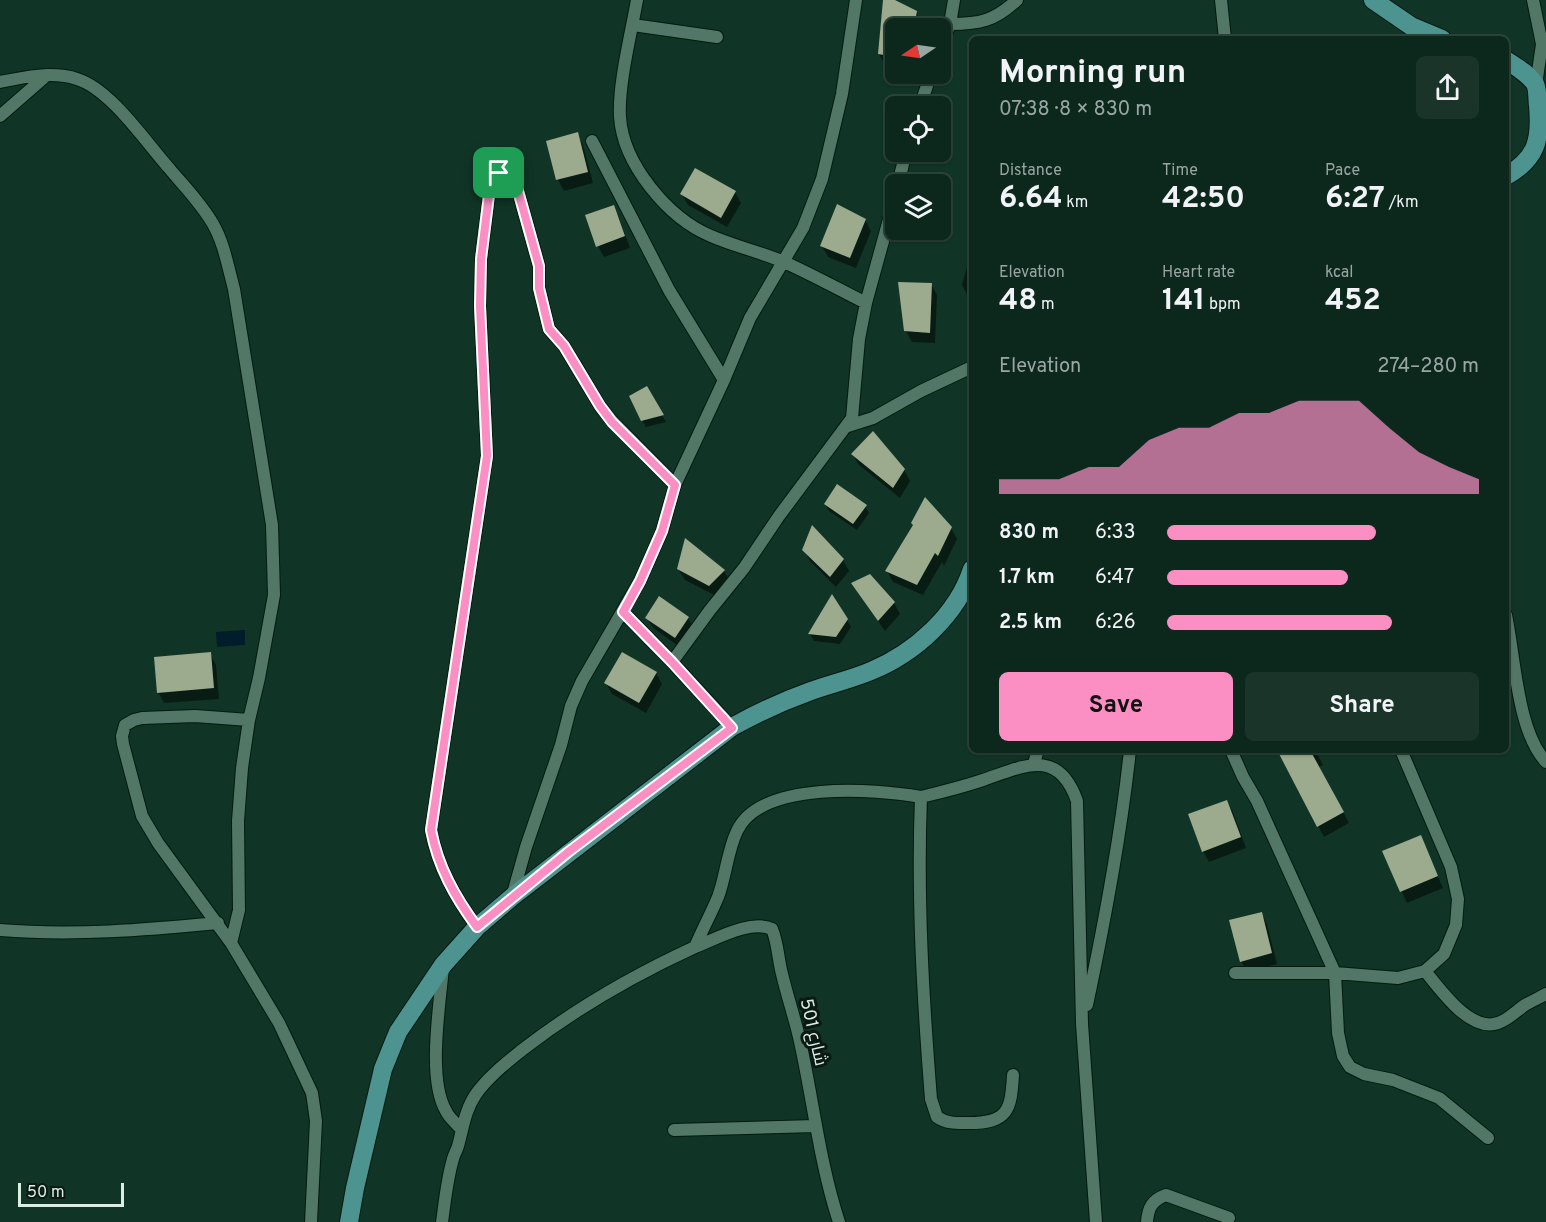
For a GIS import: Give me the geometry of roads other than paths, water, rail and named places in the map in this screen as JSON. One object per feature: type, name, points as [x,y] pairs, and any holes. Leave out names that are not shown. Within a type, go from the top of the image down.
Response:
[{"type":"main road","points":[[1373,0],[1411,26],[1435,36]]},
{"type":"main road","points":[[1509,62],[1521,69],[1536,85],[1540,131],[1533,152],[1517,170],[1509,174]]},
{"type":"main road","points":[[350,1222],[355,1188],[383,1069],[398,1032],[443,965],[477,927],[512,897],[732,728],[758,712],[873,670],[915,645],[945,618],[969,574]]},
{"type":"street","points":[[637,0],[621,95],[620,118],[625,145],[649,185],[685,221],[711,236],[784,263],[866,303]]},
{"type":"street","points":[[512,897],[526,847],[561,745],[571,706],[592,660],[640,581],[662,531],[675,485],[750,318],[803,228],[822,179],[842,94],[856,0]]},
{"type":"street","points":[[951,18],[954,0]]},
{"type":"street","points":[[951,24],[981,23],[1007,9],[1017,0]]},
{"type":"street","points":[[1221,0],[1225,36]]},
{"type":"street","points":[[1533,0],[1542,44],[1536,85]]},
{"type":"street","points":[[633,25],[717,37]]},
{"type":"street","points":[[0,116],[47,75]]},
{"type":"street","points":[[0,82],[47,75],[78,79],[92,87],[121,111],[181,183],[213,224],[226,257],[234,289],[272,534],[274,595],[249,720],[242,768],[238,821],[239,910],[231,943]]},
{"type":"street","points":[[592,141],[669,290],[724,380]]},
{"type":"street","points":[[477,927],[456,898],[435,851],[431,830],[487,456],[480,306],[481,259],[490,187],[494,177],[499,173],[510,175],[515,180],[539,266],[539,288],[549,329],[564,346],[612,422],[675,485]]},
{"type":"street","points":[[672,662],[848,426],[854,412],[859,339],[866,303],[885,234]]},
{"type":"street","points":[[848,426],[873,418],[921,391],[969,368]]},
{"type":"street","points":[[623,612],[732,728]]},
{"type":"street","points":[[1509,631],[1528,731],[1537,751],[1546,762]]},
{"type":"street","points":[[249,720],[195,716],[134,720],[123,729],[125,758],[142,816],[231,943],[279,1023],[312,1093],[316,1121],[311,1222]]},
{"type":"street","points":[[1034,763],[1037,753]]},
{"type":"street","points":[[1083,1024],[1107,909],[1122,821],[1130,753]]},
{"type":"street","points":[[1232,753],[1257,801],[1335,973],[1338,1033],[1343,1056],[1350,1067],[1364,1074],[1393,1080],[1439,1098],[1488,1138]]},
{"type":"street","points":[[1235,973],[1335,973],[1398,978],[1425,971],[1444,954],[1456,925],[1458,899],[1451,867],[1402,753]]},
{"type":"street","points":[[442,1222],[453,1159],[461,1129],[466,1113],[483,1085],[507,1062],[576,1012],[631,978],[695,947],[718,896],[737,830],[746,819],[764,806],[786,797],[844,790],[893,792],[921,797],[956,790],[1034,763],[1048,765],[1060,772],[1071,786],[1077,801],[1083,1024],[1096,1222]]},
{"type":"street","points":[[921,797],[919,850],[921,968],[932,1100],[937,1118],[949,1122],[982,1123],[995,1120],[1002,1116],[1010,1104],[1013,1075]]},
{"type":"street","points":[[0,930],[46,934],[218,924]]},
{"type":"street","name":"شارع 501","points":[[695,947],[748,927],[758,925],[772,929],[799,1037],[815,1126],[839,1222]]},
{"type":"street","points":[[443,965],[437,1045],[439,1092],[446,1112],[461,1129]]},
{"type":"street","points":[[1425,971],[1464,1014],[1476,1022],[1488,1025],[1500,1023],[1525,1005],[1546,994]]},
{"type":"street","points":[[674,1130],[815,1126]]},
{"type":"street","points":[[1147,1222],[1148,1208],[1157,1198],[1166,1195],[1228,1218]]},
{"type":"water","points":[[245,630],[245,645],[217,647],[216,632]]}]
